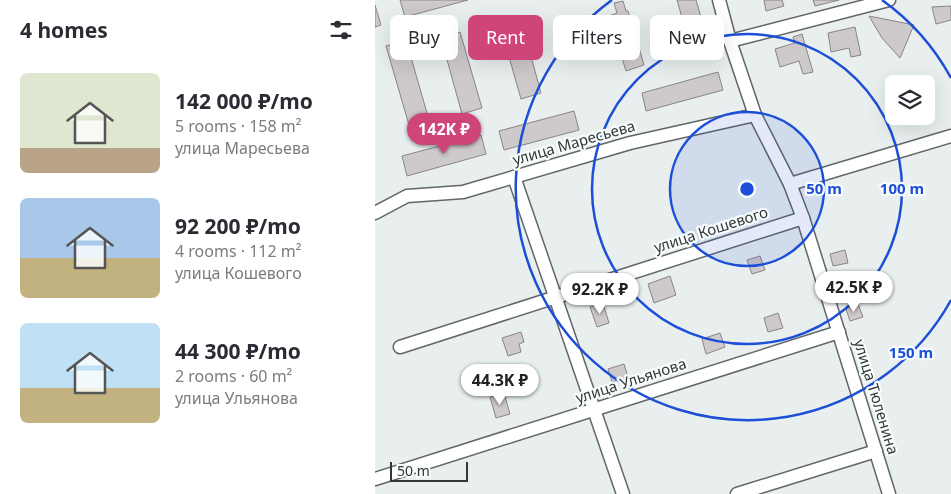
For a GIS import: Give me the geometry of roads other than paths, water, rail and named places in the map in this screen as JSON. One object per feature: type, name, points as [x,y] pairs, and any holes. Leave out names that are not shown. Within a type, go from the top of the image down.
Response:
[{"type":"street","name":"улица Тюленина","points":[[719,0],[730,41],[755,115],[790,184],[803,218],[889,494]]},
{"type":"street","points":[[730,41],[889,0]]},
{"type":"street","name":"улица Маресьева","points":[[375,213],[407,196],[463,192],[630,143],[755,115]]},
{"type":"street","points":[[790,184],[951,136]]},
{"type":"street","points":[[514,177],[623,494]]},
{"type":"street","name":"улица Кошевого","points":[[400,347],[803,218]]},
{"type":"street","name":"улица Ульянова","points":[[375,479],[839,332]]},
{"type":"street","points":[[737,494],[876,451]]}]
